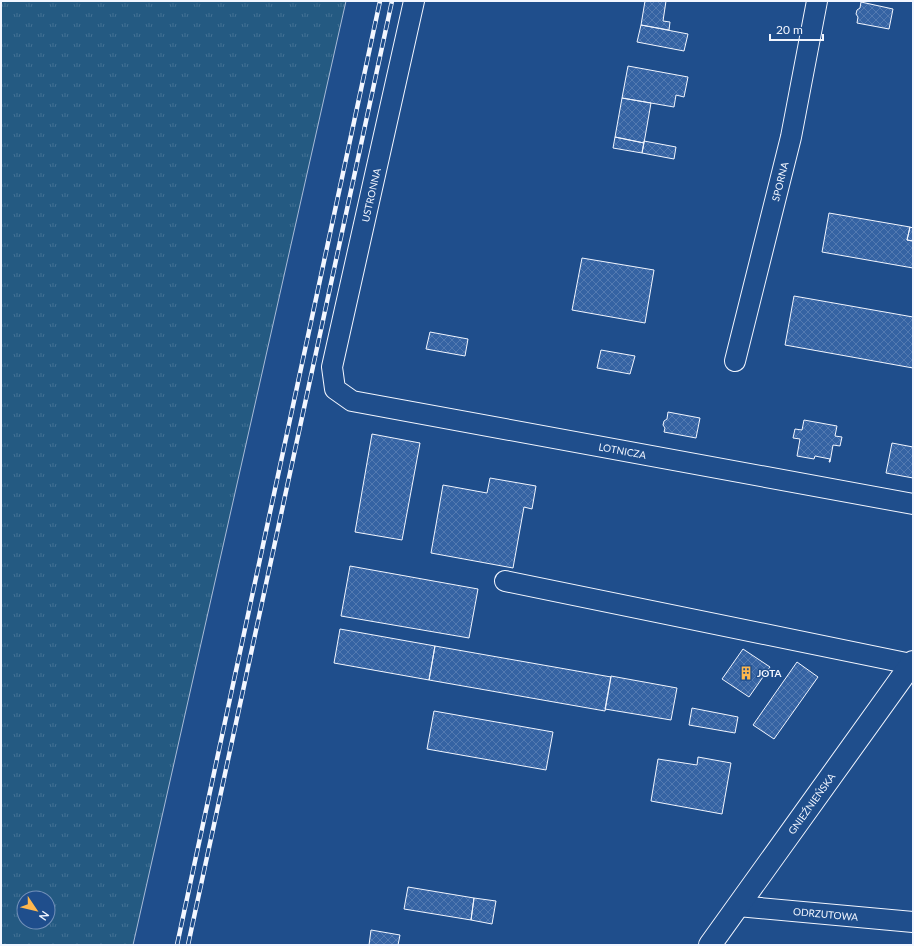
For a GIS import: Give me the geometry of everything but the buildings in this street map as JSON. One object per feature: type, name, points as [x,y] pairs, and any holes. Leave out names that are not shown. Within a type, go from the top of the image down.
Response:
[{"type":"main road","name":"GNIEŹNIEŃSKA","points":[[710,945],[912,663]]},
{"type":"street","name":"USTRONNA","points":[[335,389],[332,367],[414,1]]},
{"type":"street","name":"SPORNA","points":[[735,361],[791,137],[816,1]]},
{"type":"street","name":"LOTNICZA","points":[[335,389],[352,401],[913,504]]},
{"type":"street","points":[[505,581],[912,663]]},
{"type":"street","name":"ODRZUTOWA","points":[[738,906],[913,922]]},
{"type":"green space","points":[[1,1],[346,1],[133,945],[1,945]]},
{"type":"railway","points":[[177,945],[380,1]]},
{"type":"railway","points":[[188,945],[392,1]]},
{"type":"place","name":"JOTA","points":[[746,673]]}]
